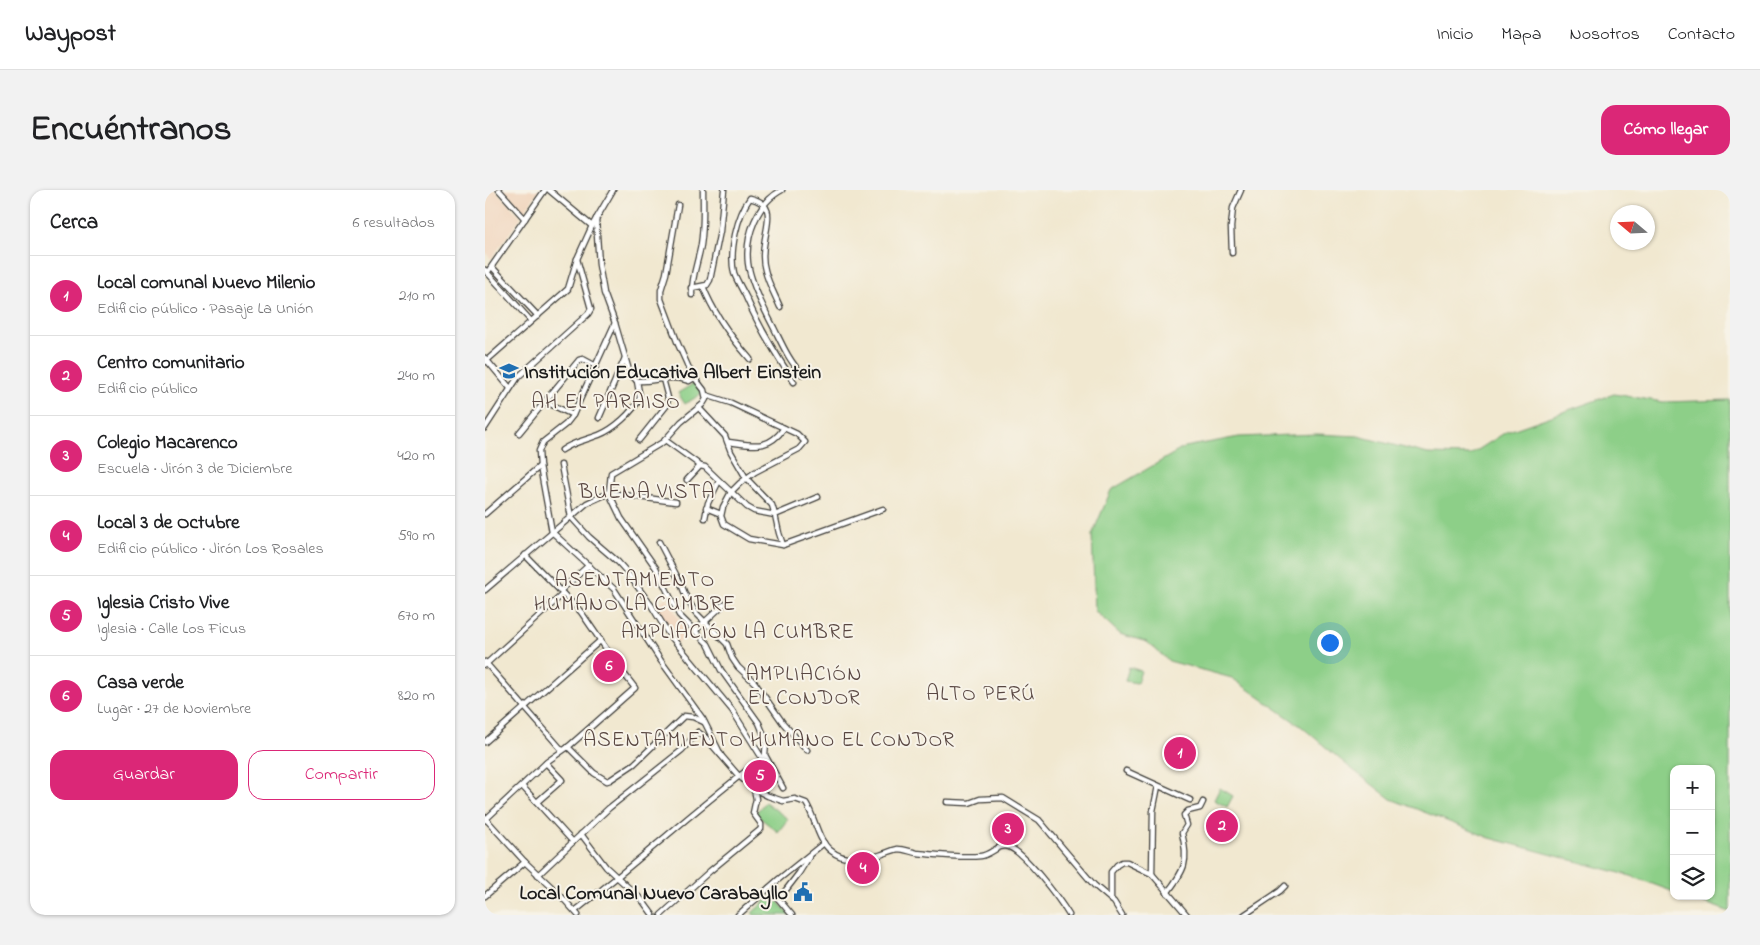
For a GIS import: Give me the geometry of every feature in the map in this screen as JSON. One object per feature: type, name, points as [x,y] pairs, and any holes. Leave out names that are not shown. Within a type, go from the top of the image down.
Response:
[{"type":"street","points":[[499,190],[525,219]]},
{"type":"street","points":[[531,321],[486,272],[492,267],[547,190],[591,226]]},
{"type":"street","points":[[510,388],[486,360],[568,289],[577,259],[591,226],[613,190]]},
{"type":"street","points":[[692,295],[691,288],[701,247],[703,228],[703,190]]},
{"type":"street","points":[[691,288],[703,286],[710,280],[720,231],[724,190]]},
{"type":"street","points":[[782,190],[763,204],[755,218],[748,250],[748,264],[750,274],[787,355],[802,374]]},
{"type":"street","points":[[1231,253],[1233,208],[1241,190]]},
{"type":"street","points":[[780,307],[765,271],[763,257],[769,216],[763,204],[750,198],[744,207],[737,226],[734,242],[734,271],[756,320],[794,382]]},
{"type":"street","points":[[525,555],[581,612],[617,666],[635,688],[568,747],[546,763],[485,819],[577,913],[737,775],[763,757],[766,740],[759,723],[721,670],[708,644],[679,615],[656,568],[629,531],[608,488],[611,473],[665,440],[681,422],[703,404],[706,395],[694,378],[677,344],[661,299],[662,284],[666,274],[678,205]]},
{"type":"street","points":[[562,450],[570,444],[605,432],[627,414],[640,398],[637,380],[630,374],[615,323],[603,293],[600,277],[596,218]]},
{"type":"street","points":[[485,428],[518,377],[588,314],[591,309],[577,259]]},
{"type":"street","points":[[492,267],[537,316]]},
{"type":"street","points":[[703,286],[708,299],[731,336],[749,359]]},
{"type":"street","points":[[615,323],[573,415],[567,424],[543,442],[539,455],[552,532],[614,589],[661,661],[705,723],[724,760]]},
{"type":"street","points":[[519,433],[581,358],[596,366]]},
{"type":"street","points":[[599,418],[625,358]]},
{"type":"street","points":[[637,380],[675,377],[689,381],[694,378]]},
{"type":"street","points":[[639,440],[667,405],[668,398],[663,379]]},
{"type":"street","points":[[706,395],[731,403],[784,428],[802,438],[805,442],[804,445],[783,458],[746,478],[731,492],[721,514],[724,524],[749,539],[783,545],[883,509]]},
{"type":"street","points":[[544,402],[573,415]]},
{"type":"street","points":[[699,408],[725,436],[731,452],[746,478],[772,505],[783,545]]},
{"type":"street","points":[[728,442],[750,445],[770,443],[784,428]]},
{"type":"street","points":[[665,440],[705,468],[747,507],[754,511],[775,515],[818,497]]},
{"type":"street","points":[[561,465],[571,517],[589,537],[627,572],[651,605],[668,633],[732,710],[783,788]]},
{"type":"street","points":[[485,514],[540,466]]},
{"type":"street","points":[[687,480],[700,466]]},
{"type":"street","points":[[705,518],[710,497],[719,481]]},
{"type":"street","points":[[485,590],[552,532],[598,496],[609,493],[676,502]]},
{"type":"street","points":[[707,508],[721,514]]},
{"type":"street","points":[[659,542],[687,599],[696,613],[727,644],[732,658],[738,667],[755,683],[783,722],[807,750]]},
{"type":"street","points":[[562,750],[485,664],[562,593],[589,565]]},
{"type":"street","points":[[695,631],[724,604]]},
{"type":"street","points":[[485,742],[601,640]]},
{"type":"street","points":[[568,747],[594,773],[607,781],[634,764],[684,716],[693,717],[705,723]]},
{"type":"street","points":[[538,875],[609,808],[682,750],[698,732],[737,775],[754,789],[783,801],[795,799],[806,803],[825,843],[830,850],[841,856],[858,860],[871,858],[898,849],[949,856],[985,856],[1001,847],[1009,847],[1022,857],[1055,894],[1069,915]]},
{"type":"street","points":[[537,802],[562,780],[546,763]]},
{"type":"street","points":[[1127,771],[1190,800]]},
{"type":"street","points":[[522,786],[573,842]]},
{"type":"street","points":[[1152,874],[1153,811],[1158,786]]},
{"type":"street","points":[[661,915],[761,829],[761,824],[753,813],[755,803],[754,789]]},
{"type":"street","points":[[947,802],[969,804],[980,799],[1003,798],[1039,820],[1094,886],[1111,900],[1122,915]]},
{"type":"street","points":[[1167,893],[1178,879],[1185,865],[1186,853],[1182,833],[1187,825],[1183,815],[1188,811],[1200,808],[1203,802]]},
{"type":"street","points":[[581,834],[595,855],[617,878],[643,900],[653,915]]},
{"type":"street","points":[[738,915],[825,843]]},
{"type":"street","points":[[779,899],[799,874],[811,854]]},
{"type":"street","points":[[485,896],[525,862]]},
{"type":"street","points":[[1111,900],[1111,872],[1117,865],[1127,862],[1152,874],[1187,915]]},
{"type":"street","points":[[1244,915],[1280,892],[1285,886]]},
{"type":"street","points":[[769,888],[792,915]]},
{"type":"shaded area","points":[[485,190],[495,190],[521,217],[491,259],[485,252]]},
{"type":"shaded area","points":[[504,190],[539,190],[524,212]]},
{"type":"shaded area","points":[[667,597],[678,617],[691,632],[677,643],[654,606]]},
{"type":"shaded area","points":[[999,815],[1019,820],[1015,838],[998,837]]},
{"type":"green space","points":[[696,382],[703,393],[685,404],[678,393]]},
{"type":"green space","points":[[1614,394],[1663,402],[1730,400],[1730,912],[1697,900],[1715,900],[1715,765],[1670,765],[1670,891],[1631,876],[1490,838],[1391,799],[1302,727],[1232,678],[1169,661],[1147,642],[1120,634],[1095,611],[1092,535],[1111,490],[1185,447],[1239,437],[1317,434],[1358,436],[1428,454],[1470,455],[1506,432]]},
{"type":"green space","points":[[1129,667],[1141,671],[1137,683],[1125,681]]},
{"type":"green space","points":[[1220,788],[1233,796],[1227,807],[1214,800]]},
{"type":"green space","points":[[765,802],[788,819],[778,832],[755,814]]},
{"type":"green space","points":[[772,895],[790,915],[754,915],[752,913]]},
{"type":"place","name":"Institución Educativa Albert Einstein","points":[[509,371]]},
{"type":"place","name":"Casa verde","points":[[609,666]]},
{"type":"place","name":"Local comunal Nuevo Milenio","points":[[1180,753]]},
{"type":"place","name":"Iglesia Cristo Vive","points":[[760,776]]},
{"type":"place","name":"Centro comunitario","points":[[1222,826]]},
{"type":"place","name":"Colegio Macarenco","points":[[1008,829]]},
{"type":"place","name":"Local 3 de Octubre","points":[[863,868]]},
{"type":"place","name":"Local Comunal Nuevo Carabayllo","points":[[803,892]]},
{"type":"district","name":"AH EL PARAISO","points":[[606,401]]},
{"type":"district","name":"BUENA VISTA","points":[[647,491]]},
{"type":"district","name":"ASENTAMIENTO HUMANO LA CUMBRE","points":[[635,591]]},
{"type":"district","name":"AMPLIACIÓN LA CUMBRE","points":[[738,631]]},
{"type":"district","name":"AMPLIACIÓN EL CONDOR","points":[[804,685]]},
{"type":"district","name":"ALTO PERÚ","points":[[981,693]]},
{"type":"district","name":"ASENTAMIENTO HUMANO EL CONDOR","points":[[769,739]]}]
